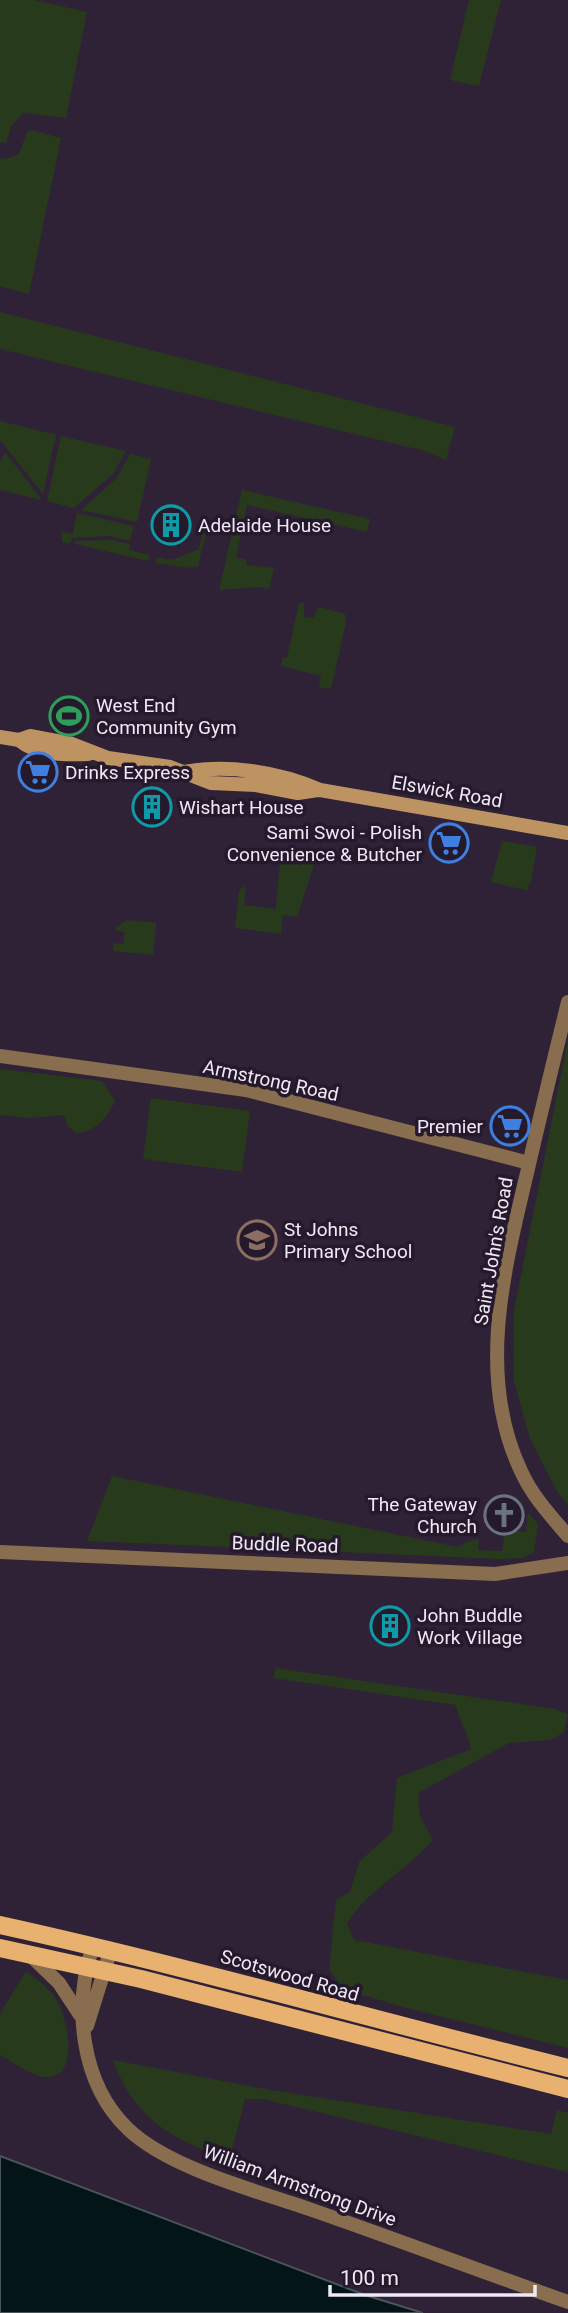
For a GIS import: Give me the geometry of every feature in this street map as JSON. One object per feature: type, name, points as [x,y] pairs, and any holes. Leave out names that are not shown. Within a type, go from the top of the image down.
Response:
[{"type":"main road","name":"Elswick Road","points":[[0,737],[19,740],[29,748],[69,755],[91,754],[184,772],[211,783],[256,785],[298,793],[320,790],[568,833]]},
{"type":"main road","name":"Scotswood Road","points":[[0,1925],[111,1950],[350,2014],[568,2068]]},
{"type":"main road","name":"Scotswood Road","points":[[0,1948],[568,2089]]},
{"type":"street","name":"Saint John's Road","points":[[568,1002],[510,1246],[497,1321],[501,1406],[521,1472],[539,1501],[568,1536]]},
{"type":"street","name":"Armstrong Road","points":[[0,1056],[246,1090],[529,1163]]},
{"type":"street","name":"Buddle Road","points":[[0,1552],[495,1574],[568,1563]]},
{"type":"street","name":"William Armstrong Drive","points":[[93,1946],[85,1968],[81,1996],[89,2059],[103,2095],[125,2127],[152,2148],[263,2193],[568,2302]]},
{"type":"street","name":"William Armstrong Drive","points":[[84,2025],[111,1950]]},
{"type":"street","points":[[30,1955],[60,1983],[84,2025]]},
{"type":"green space","points":[[0,0],[34,0],[87,12],[66,118],[23,113],[11,127],[6,143],[0,142]]},
{"type":"green space","points":[[469,0],[501,0],[479,86],[450,80]]},
{"type":"green space","points":[[32,130],[61,138],[29,294],[0,286],[0,158],[6,159],[19,154],[27,132]]},
{"type":"green space","points":[[0,312],[455,427],[446,460],[425,451],[0,349]]},
{"type":"green space","points":[[0,421],[56,435],[43,494],[0,440]]},
{"type":"green space","points":[[61,436],[126,451],[113,474],[74,508],[47,501]]},
{"type":"green space","points":[[5,452],[42,500],[0,490],[0,462]]},
{"type":"green space","points":[[130,454],[151,459],[137,522],[81,510],[117,478]]},
{"type":"green space","points":[[242,490],[370,519],[367,532],[247,505],[236,557],[247,560],[246,565],[274,568],[269,589],[259,587],[219,590]]},
{"type":"green space","points":[[77,513],[134,526],[130,541],[109,536],[72,538],[70,544],[62,542],[62,532],[73,534]]},
{"type":"green space","points":[[203,532],[206,533],[198,566],[189,568],[156,563],[157,557],[172,560],[199,549]]},
{"type":"green space","points":[[112,540],[130,544],[129,550],[150,555],[148,561],[75,544],[75,541]]},
{"type":"green space","points":[[299,603],[304,603],[304,617],[313,618],[319,607],[345,614],[346,622],[331,689],[319,687],[321,676],[281,666],[283,657],[287,658]]},
{"type":"green space","points":[[502,841],[537,847],[531,882],[527,886],[529,891],[491,882]]},
{"type":"green space","points":[[294,848],[318,853],[297,917],[283,915],[281,934],[235,928],[239,891],[243,887],[246,887],[244,905],[276,909],[280,860],[292,861]]},
{"type":"green space","points":[[127,920],[156,923],[153,955],[113,951],[114,943],[123,944],[125,932],[115,930],[116,927]]},
{"type":"green space","points":[[568,1039],[568,1505],[558,1493],[530,1439],[514,1381],[514,1311]]},
{"type":"green space","points":[[0,1069],[102,1081],[115,1101],[100,1123],[89,1130],[76,1133],[68,1126],[64,1115],[30,1118],[0,1115]]},
{"type":"green space","points":[[151,1098],[250,1111],[242,1172],[143,1159]]},
{"type":"green space","points":[[112,1476],[458,1547],[479,1539],[478,1550],[502,1551],[505,1529],[526,1532],[528,1513],[538,1524],[534,1552],[524,1558],[500,1559],[87,1541]]},
{"type":"green space","points":[[276,1668],[555,1709],[568,1714],[564,1732],[551,1740],[509,1743],[418,1793],[420,1816],[433,1840],[366,1900],[347,1923],[354,1940],[568,1980],[568,2048],[403,2007],[343,1989],[329,1969],[336,1900],[350,1892],[359,1862],[392,1832],[397,1778],[471,1749],[456,1705],[273,1678]]},
{"type":"green space","points":[[26,1971],[51,1992],[65,2021],[67,2059],[63,2069],[56,2075],[39,2076],[0,2055],[0,2014]]},
{"type":"green space","points":[[113,2060],[270,2090],[551,2134],[557,2110],[568,2113],[568,2172],[263,2099],[245,2099],[230,2158],[190,2144],[158,2124],[132,2097]]},
{"type":"shaded area","points":[[0,2156],[365,2295],[423,2313],[0,2313]]},
{"type":"place","name":"Adelaide House","points":[[171,525]]},
{"type":"place","name":"West End Community Gym","points":[[69,716]]},
{"type":"place","name":"Drinks Express","points":[[38,772]]},
{"type":"place","name":"Wishart House","points":[[152,807]]},
{"type":"place","name":"Sami Swoi - Polish Convenience & Butcher","points":[[449,843]]},
{"type":"place","name":"Premier","points":[[510,1126]]},
{"type":"place","name":"St Johns Primary School","points":[[257,1240]]},
{"type":"place","name":"The Gateway Church","points":[[504,1515]]},
{"type":"place","name":"John Buddle Work Village","points":[[390,1626]]}]
